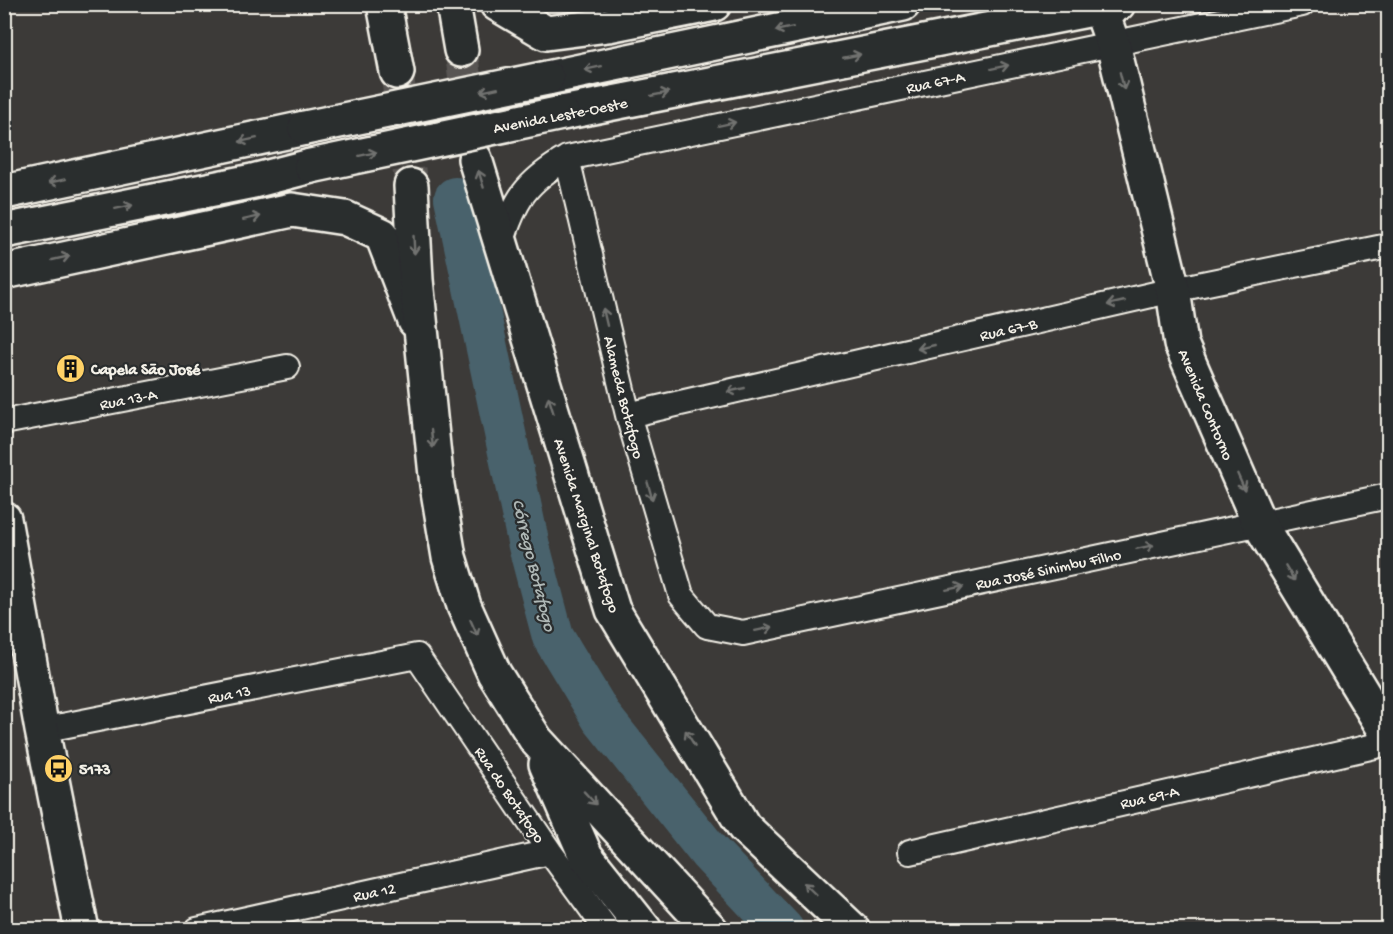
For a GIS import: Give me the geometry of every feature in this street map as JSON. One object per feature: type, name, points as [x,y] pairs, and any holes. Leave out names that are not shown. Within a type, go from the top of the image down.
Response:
[{"type":"main road","points":[[384,4],[397,72]]},
{"type":"main road","points":[[453,4],[461,50]]},
{"type":"main road","points":[[497,4],[546,33],[606,15],[714,4]]},
{"type":"main road","points":[[4,192],[903,4]]},
{"type":"main road","name":"Avenida Contorno","points":[[1106,6],[1113,44],[1173,290],[1181,344],[1259,523],[1389,735]]},
{"type":"main road","name":"Avenida Leste-Oeste","points":[[4,231],[252,181],[311,166],[562,113],[1106,6]]},
{"type":"main road","name":"Avenida Marginal Botafogo","points":[[475,159],[613,610],[744,826],[853,930]]},
{"type":"main road","points":[[411,186],[422,339],[437,485],[449,557],[464,606],[494,673],[536,740],[586,856],[645,930]]},
{"type":"main road","points":[[4,272],[292,210],[345,218],[382,235],[422,339]]},
{"type":"main road","points":[[4,519],[42,730],[82,930]]},
{"type":"main road","points":[[536,740],[711,930]]},
{"type":"street","name":"Rua 67-A","points":[[501,244],[512,211],[525,189],[542,173],[567,158],[1113,44],[1196,15],[1302,4]]},
{"type":"street","name":"Alameda Botafogo","points":[[567,158],[628,415],[681,596],[707,626]]},
{"type":"street","name":"Rua 67-B","points":[[628,415],[1173,290],[1389,246]]},
{"type":"street","name":"Rua 13-A","points":[[4,422],[287,367]]},
{"type":"street","name":"Rua José Sinimbu Filho","points":[[707,626],[743,633],[1389,496]]},
{"type":"street","name":"Rua 13","points":[[42,730],[417,656]]},
{"type":"street","name":"Rua do Botafogo","points":[[417,656],[550,852],[607,930]]},
{"type":"street","name":"Rua 69-A","points":[[910,852],[1389,743]]},
{"type":"street","name":"Rua 12","points":[[197,930],[550,852]]},
{"type":"waterway","name":"Córrego Botafogo","points":[[455,198],[529,546],[553,637],[602,718],[709,852],[783,930]]},
{"type":"tunnel","points":[[461,50],[475,159]]},
{"type":"tunnel","points":[[397,72],[411,186]]},
{"type":"place","name":"Capela São José","points":[[70,368]]},
{"type":"place","name":"5173","points":[[58,768]]}]
